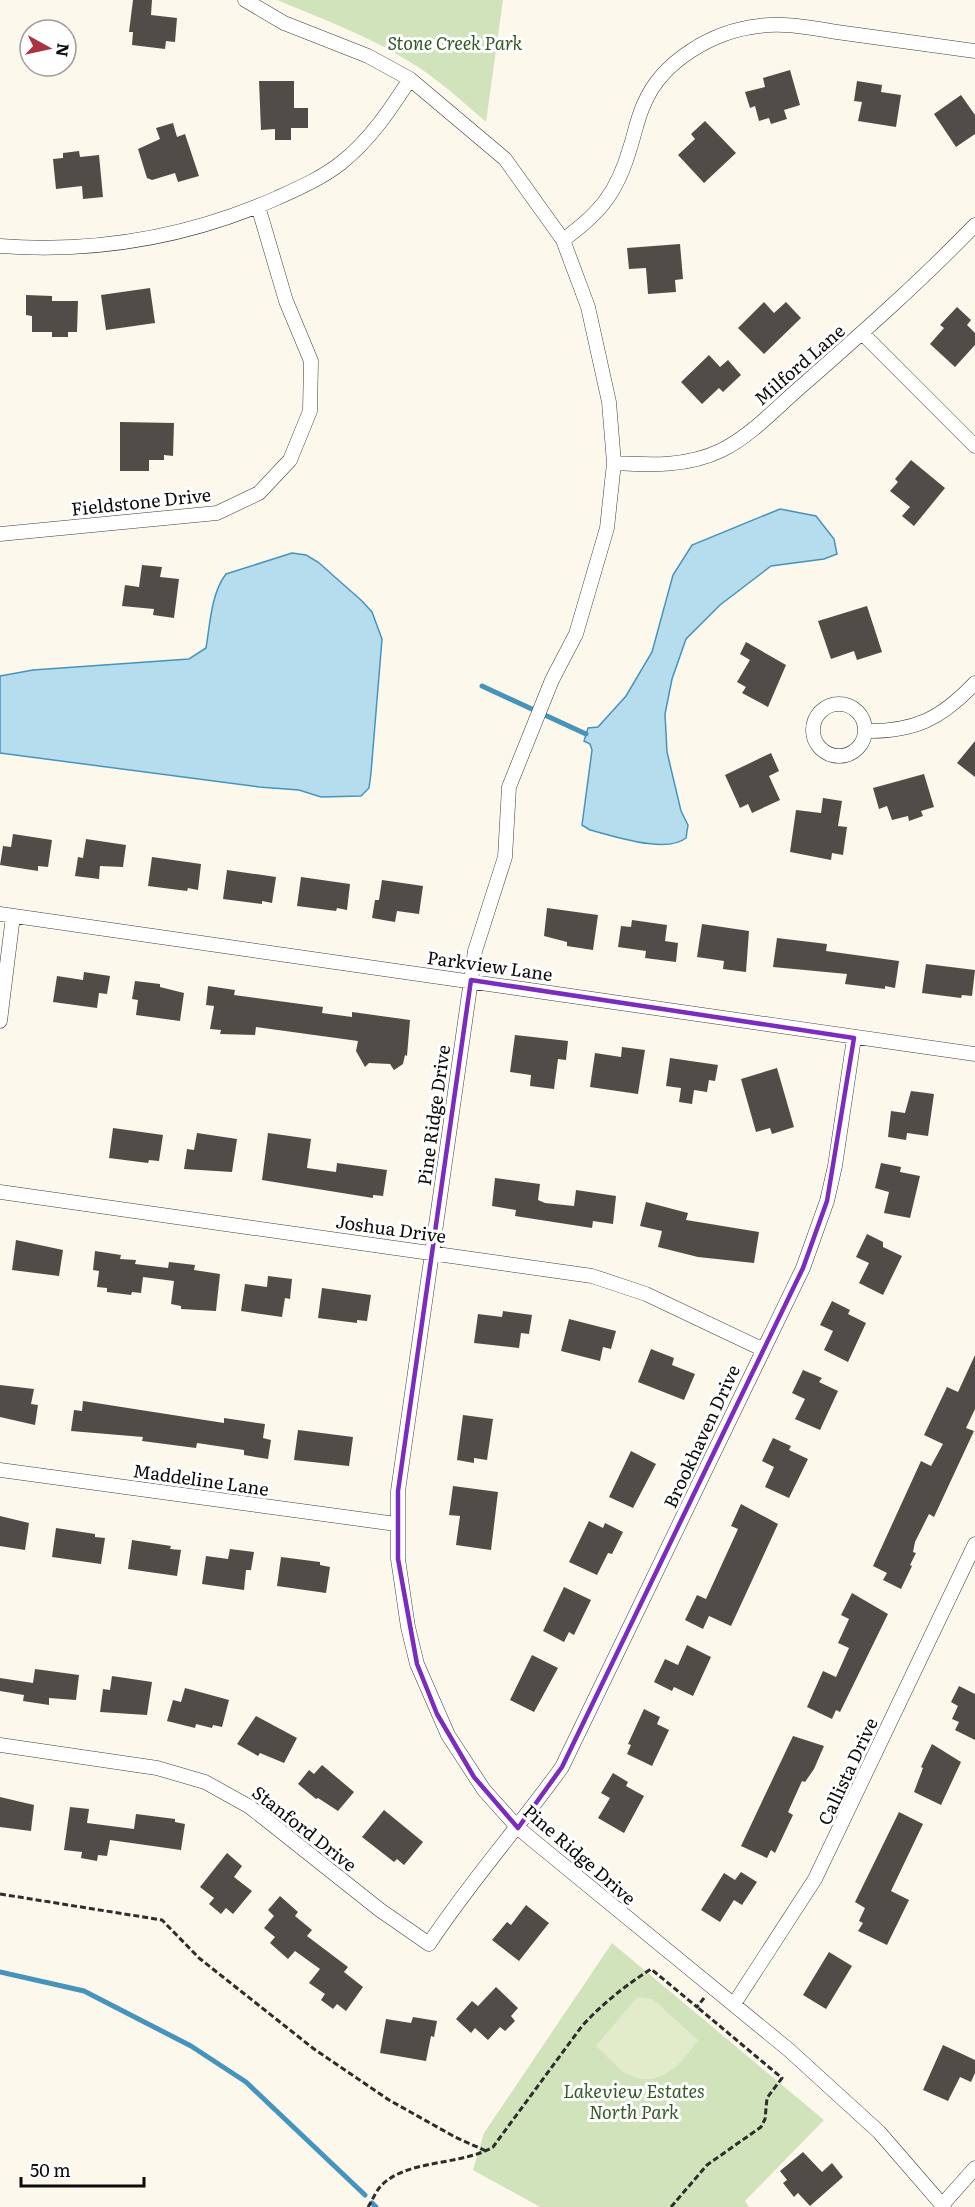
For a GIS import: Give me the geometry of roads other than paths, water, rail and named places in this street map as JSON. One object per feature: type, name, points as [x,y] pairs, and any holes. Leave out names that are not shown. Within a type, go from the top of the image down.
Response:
[{"type":"street","name":"Pine Ridge Drive","points":[[245,0],[284,23],[368,56],[410,79],[506,159],[563,240],[588,307],[609,402],[614,463],[607,528],[576,634],[552,680],[509,787],[505,857],[475,951],[398,1491],[396,1524],[398,1559],[408,1627],[427,1692],[464,1762],[518,1828],[789,2050],[879,2132],[943,2206]]},
{"type":"street","points":[[563,240],[593,217],[612,195],[626,162],[636,122],[657,80],[695,49],[716,38],[738,30],[780,24],[975,51]]},
{"type":"street","points":[[0,246],[99,246],[153,238],[258,206],[293,191],[341,163],[387,116],[410,79]]},
{"type":"street","name":"Fieldstone Drive","points":[[0,534],[217,513],[259,493],[290,460],[310,411],[311,361],[286,301],[258,206]]},
{"type":"street","name":"Milford Lane","points":[[614,463],[668,465],[696,460],[722,450],[745,435],[862,333],[975,225]]},
{"type":"street","points":[[862,333],[975,446]]},
{"type":"street","points":[[865,731],[893,732],[929,721],[947,709],[975,683]]},
{"type":"street","points":[[0,1021],[7,915]]},
{"type":"street","name":"Parkview Lane","points":[[7,915],[975,1054]]},
{"type":"street","name":"Brookhaven Drive","points":[[518,1828],[562,1767],[803,1268],[827,1202],[835,1166],[854,1038]]},
{"type":"street","name":"Joshua Drive","points":[[0,1192],[432,1252],[608,1280],[646,1294],[762,1349]]},
{"type":"street","name":"Maddeline Lane","points":[[0,1470],[396,1524]]},
{"type":"street","name":"Callista Drive","points":[[734,2004],[815,1879],[975,1544]]},
{"type":"street","name":"Stanford Drive","points":[[0,1745],[157,1768],[205,1782],[250,1807],[380,1910],[429,1944],[452,1908],[518,1828]]},
{"type":"street","points":[[943,2206],[975,2168]]},
{"type":"water","points":[[780,509],[816,516],[834,539],[837,554],[824,559],[771,566],[720,605],[686,639],[672,679],[665,714],[667,752],[681,811],[688,825],[686,838],[666,844],[653,844],[590,830],[582,825],[592,750],[590,744],[584,741],[588,728],[598,727],[626,696],[652,652],[673,575],[692,545]]},
{"type":"water","points":[[292,553],[306,555],[318,562],[362,601],[372,612],[382,639],[369,788],[361,796],[321,797],[299,790],[259,787],[0,753],[0,676],[33,670],[189,659],[206,648],[214,600],[226,574]]},
{"type":"waterway","points":[[482,686],[586,734]]},
{"type":"waterway","points":[[0,1972],[84,1991],[191,2046],[246,2082],[365,2195]]},
{"type":"waterway","points":[[372,2203],[376,2207]]},
{"type":"park label","name":"Stone Creek Park","points":[[455,42]]},
{"type":"park label","name":"Lakeview Estates North Park","points":[[634,2100]]}]
